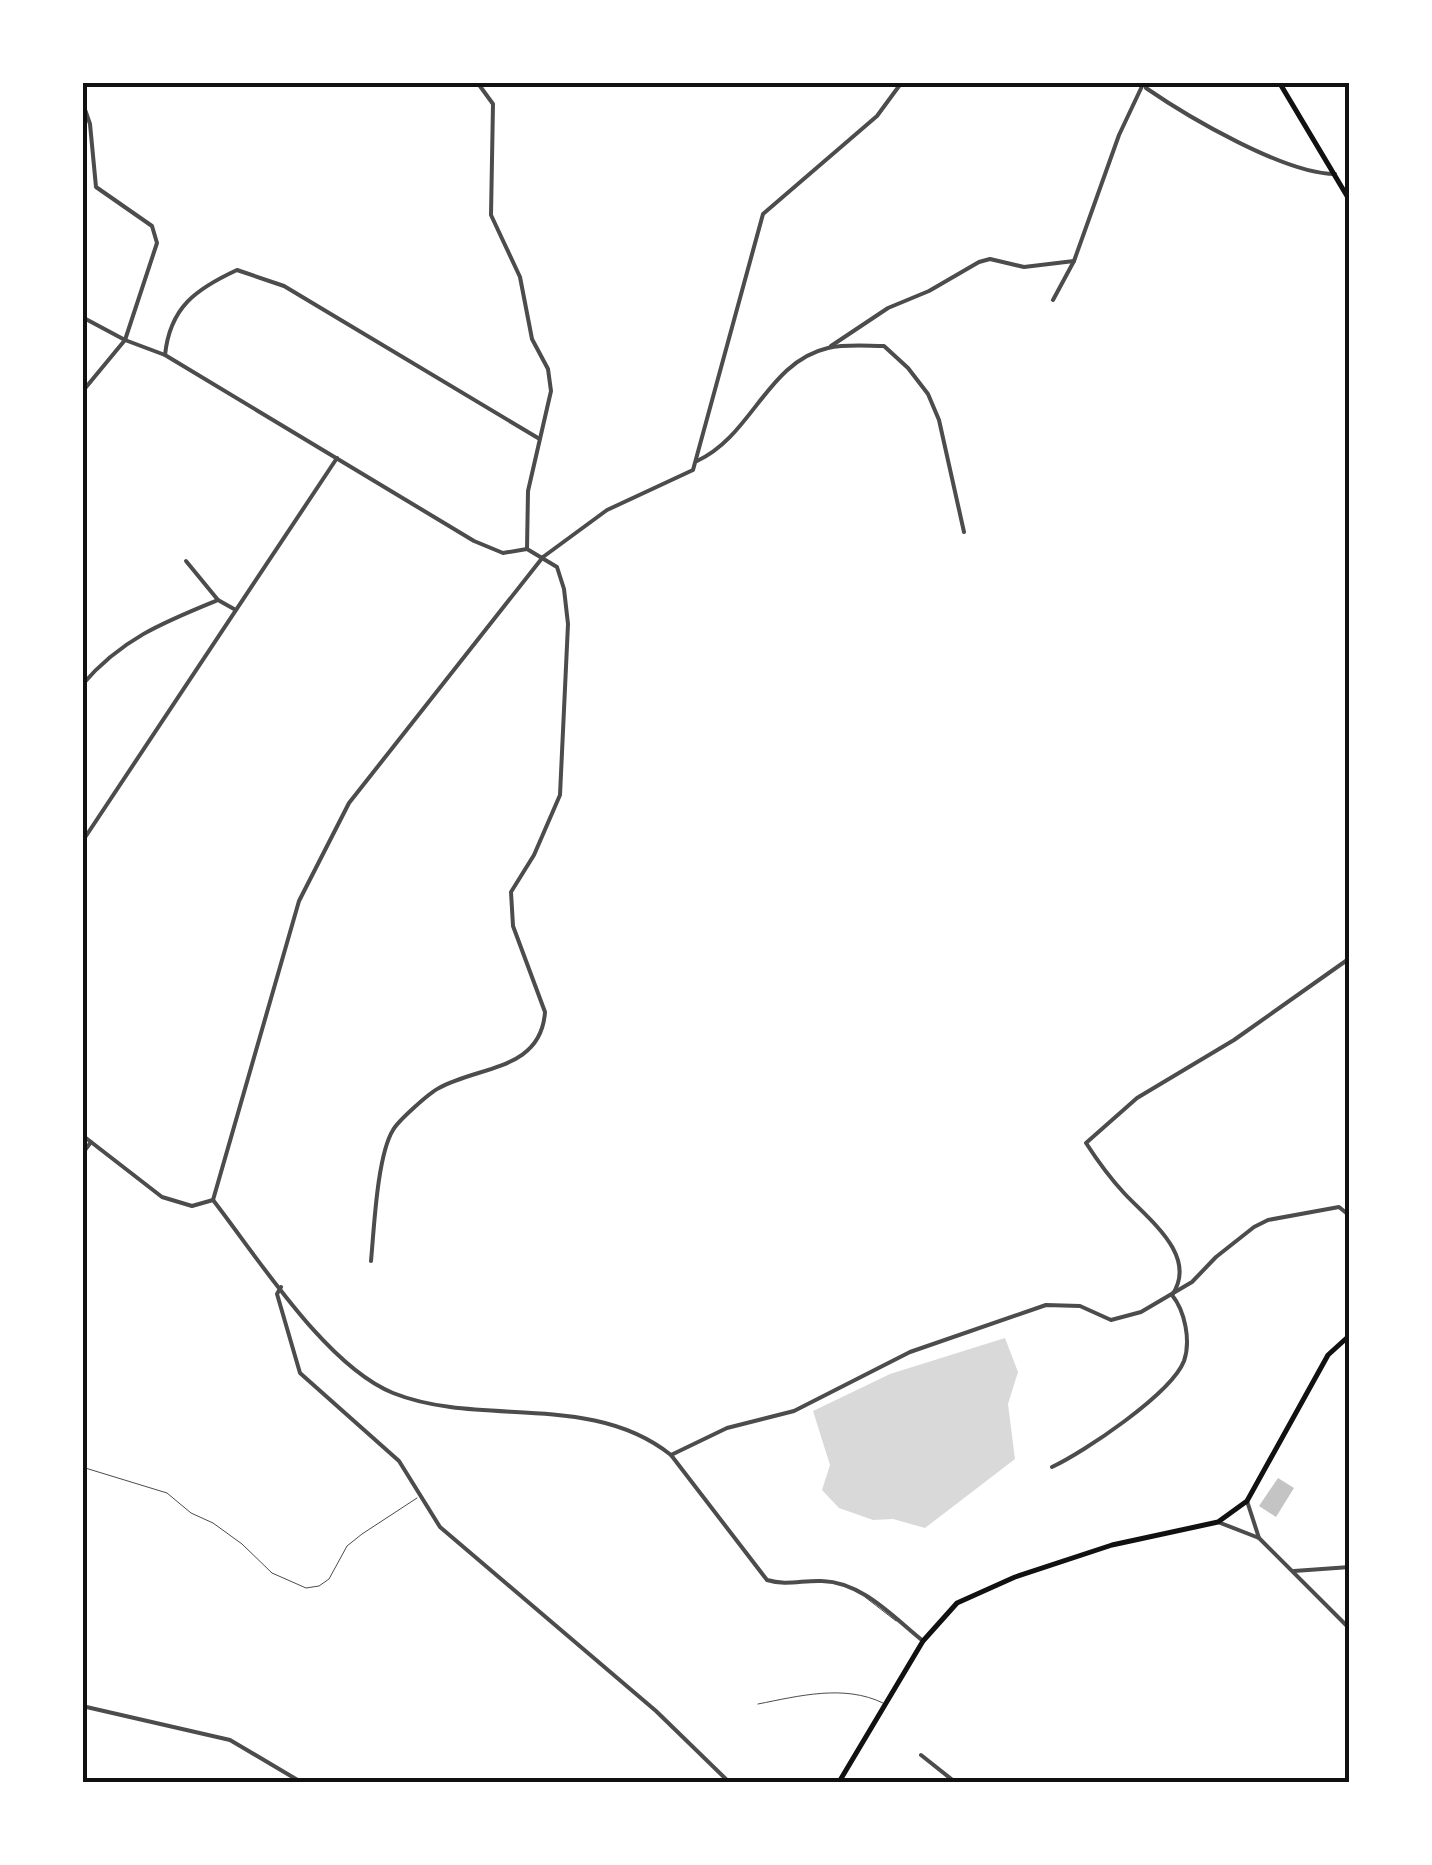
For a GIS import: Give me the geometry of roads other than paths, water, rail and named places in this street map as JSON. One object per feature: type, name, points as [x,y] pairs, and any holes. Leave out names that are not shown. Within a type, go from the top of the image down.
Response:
[{"type":"main road","points":[[1279,82],[1350,201]]},
{"type":"main road","points":[[840,1782],[922,1640],[956,1603],[1015,1577],[1112,1545],[1218,1522],[1246,1501],[1328,1355],[1350,1335]]},
{"type":"street","points":[[476,82],[493,104],[491,215],[520,277],[532,339],[548,369],[551,391],[528,490],[527,549]]},
{"type":"street","points":[[213,1200],[299,901],[349,803],[543,557],[606,510],[693,470],[764,214],[877,116],[902,82]]},
{"type":"street","points":[[1053,300],[1074,261],[1119,135],[1144,85],[1210,128],[1297,166],[1335,174]]},
{"type":"street","points":[[82,101],[90,124],[96,187],[152,226],[157,234],[125,340],[82,392]]},
{"type":"street","points":[[697,460],[719,448],[737,431],[783,374],[862,328],[888,308],[979,262],[1024,266],[1074,261]]},
{"type":"street","points":[[165,355],[167,336],[179,310],[204,285],[237,270],[284,286],[538,438]]},
{"type":"street","points":[[82,317],[125,340],[165,355],[474,541],[504,553],[527,549],[543,557],[557,567],[564,589],[568,624],[560,795],[534,855],[511,892],[513,926],[545,1012],[544,1028],[524,1054],[479,1075],[437,1088],[392,1130],[380,1176],[371,1261]]},
{"type":"street","points":[[826,348],[884,346],[928,394],[939,420],[964,532]]},
{"type":"street","points":[[82,842],[337,458]]},
{"type":"street","points":[[186,561],[218,600],[234,610]]},
{"type":"street","points":[[82,685],[112,652],[137,636],[218,600]]},
{"type":"street","points":[[1172,1295],[1180,1284],[1182,1270],[1167,1239],[1155,1222],[1124,1194],[1086,1143],[1136,1098],[1234,1040],[1350,958]]},
{"type":"street","points":[[82,1135],[162,1196],[192,1206],[213,1200]]},
{"type":"street","points":[[82,1154],[92,1141]]},
{"type":"street","points":[[213,1200],[336,1357],[394,1394],[450,1405],[571,1416],[652,1439],[671,1455],[767,1580],[784,1584],[827,1580],[850,1586],[922,1640]]},
{"type":"street","points":[[671,1455],[727,1428],[794,1412],[910,1352],[1046,1306],[1080,1306],[1111,1320],[1141,1312],[1192,1282],[1216,1257],[1268,1220],[1339,1206],[1350,1216]]},
{"type":"street","points":[[281,1288],[277,1294],[300,1372],[398,1460],[440,1527],[656,1712],[729,1782]]},
{"type":"street","points":[[1052,1467],[1073,1457],[1171,1380],[1184,1361],[1187,1340],[1183,1314],[1172,1295]]},
{"type":"street","points":[[1246,1501],[1258,1538]]},
{"type":"street","points":[[1218,1522],[1258,1538],[1350,1629]]},
{"type":"street","points":[[1294,1571],[1350,1568]]},
{"type":"street","points":[[82,1706],[230,1740],[301,1782]]},
{"type":"street","points":[[921,1754],[955,1782]]},
{"type":"lane","points":[[82,1467],[167,1493],[191,1513],[213,1522],[242,1544],[272,1573],[306,1588],[319,1586],[330,1578],[347,1546],[421,1496]]},
{"type":"lane","points":[[758,1704],[819,1692],[870,1697],[886,1705]]}]
